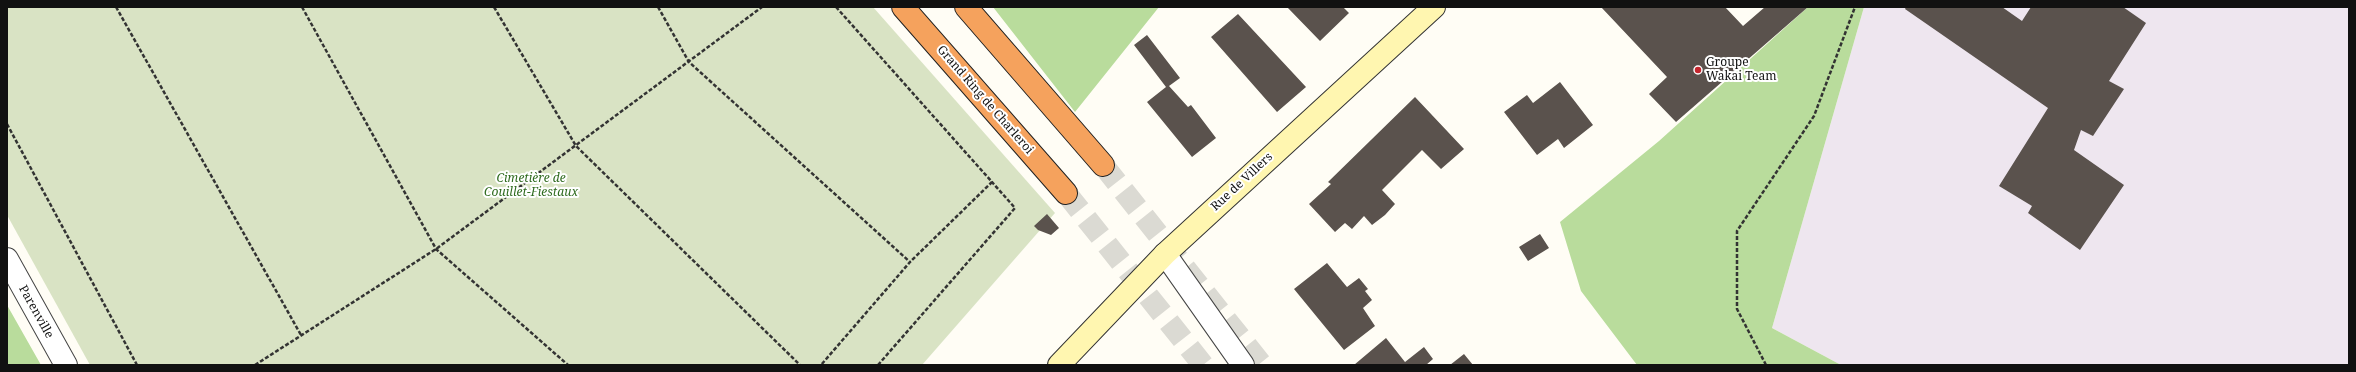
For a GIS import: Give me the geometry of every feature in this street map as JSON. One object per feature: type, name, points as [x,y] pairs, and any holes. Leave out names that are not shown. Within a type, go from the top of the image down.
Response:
[{"type":"highway","name":"Grand Ring de Charleroi","points":[[904,7],[1066,193]]},
{"type":"highway","points":[[966,7],[1103,165]]},
{"type":"street","name":"Rue de Villers","points":[[1058,365],[1166,254],[1434,7]]},
{"type":"street","points":[[1166,254],[1243,365]]},
{"type":"street","name":"Parenville","points":[[7,259],[66,365]]},
{"type":"path","points":[[116,7],[301,335]]},
{"type":"path","points":[[302,7],[436,249],[568,365]]},
{"type":"path","points":[[494,7],[576,146],[800,365]]},
{"type":"path","points":[[658,7],[689,62],[910,262]]},
{"type":"path","points":[[255,365],[436,249],[762,7]]},
{"type":"path","points":[[836,7],[1015,208],[878,365]]},
{"type":"path","points":[[1766,365],[1737,309],[1737,231],[1814,116],[1855,7]]},
{"type":"path","points":[[7,124],[138,365]]},
{"type":"path","points":[[821,365],[910,262],[992,182]]},
{"type":"shaded area","points":[[1864,7],[2349,7],[2349,365],[1841,365],[1772,328]]},
{"type":"green space","name":"Cimetière de Couillet-Fiestaux","points":[[7,7],[873,7],[1055,213],[922,365],[90,365],[7,215]]},
{"type":"green space","points":[[993,7],[1159,7],[1075,112]]},
{"type":"green space","points":[[1808,7],[1864,7],[1772,328],[1841,365],[1637,365],[1581,291],[1560,222],[1659,141]]},
{"type":"green space","points":[[7,305],[41,365],[7,365]]},
{"type":"building","points":[[1287,7],[1343,7],[1349,13],[1320,41]]},
{"type":"building","name":"Groupe Wakai Team","points":[[1601,7],[1725,7],[1743,26],[1765,7],[1808,7],[1676,122],[1649,94],[1667,77]]},
{"type":"building","points":[[1906,7],[2002,7],[2022,21],[2031,7],[2123,7],[2146,23],[2109,81],[2124,89],[2093,136],[2081,130],[2074,150],[2124,185],[2080,250],[2028,213],[2032,206],[1999,186],[2048,108],[1905,9]]},
{"type":"building","points":[[1238,14],[1306,87],[1277,112],[1211,37]]},
{"type":"building","points":[[1147,35],[1180,78],[1169,86],[1188,107],[1191,105],[1216,138],[1192,157],[1147,102],[1166,87],[1134,45]]},
{"type":"building","points":[[1560,82],[1593,125],[1564,148],[1558,139],[1537,155],[1504,112],[1527,95],[1533,103]]},
{"type":"building","points":[[1415,97],[1464,149],[1441,169],[1422,150],[1382,190],[1395,204],[1385,215],[1372,225],[1364,216],[1352,229],[1345,223],[1335,232],[1309,204],[1331,184],[1328,182]]},
{"type":"building","points":[[1047,214],[1059,228],[1051,235],[1038,230],[1034,226]]},
{"type":"building","points":[[1540,234],[1549,248],[1528,261],[1519,247]]},
{"type":"building","points":[[1327,263],[1347,287],[1359,278],[1368,289],[1365,291],[1372,300],[1363,308],[1375,326],[1344,350],[1294,289]]},
{"type":"building","points":[[1386,338],[1405,362],[1424,347],[1433,359],[1426,365],[1354,365]]},
{"type":"building","points":[[1464,354],[1473,365],[1450,365]]},
{"type":"tunnel","points":[[1103,165],[1262,365]]},
{"type":"tunnel","points":[[1066,193],[1203,365]]},
{"type":"place","name":"Groupe Wakai Team","points":[[1698,70]]}]
